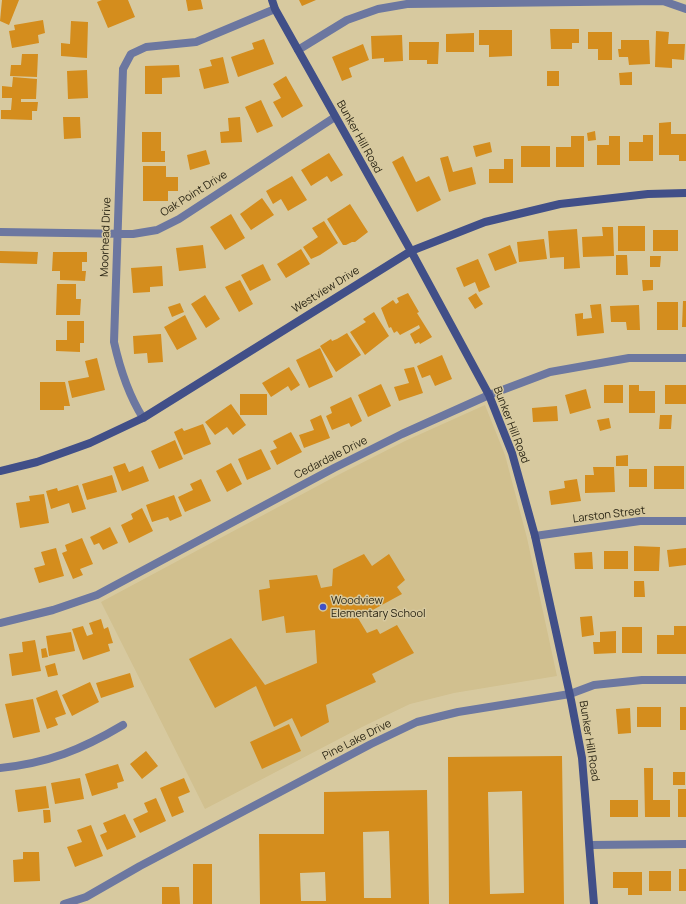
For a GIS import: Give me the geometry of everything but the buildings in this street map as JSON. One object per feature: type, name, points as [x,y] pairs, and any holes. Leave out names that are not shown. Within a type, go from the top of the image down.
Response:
[{"type":"street","name":"Bunker Hill Road","points":[[272,0],[275,9],[411,250],[489,395],[512,453],[535,536],[570,694],[582,758],[594,904]]},
{"type":"street","points":[[298,50],[347,20],[378,9],[407,4],[663,1],[686,9]]},
{"type":"street","name":"Moorhead Drive","points":[[143,418],[134,403],[120,369],[114,342],[116,235],[123,69],[131,54],[146,47],[196,42],[275,9]]},
{"type":"street","name":"Oak Point Drive","points":[[0,232],[116,235],[157,230],[179,219],[335,117]]},
{"type":"street","name":"Westview Drive","points":[[0,471],[37,462],[90,443],[143,418],[411,250],[485,222],[560,204],[648,194],[686,193]]},
{"type":"street","name":"Cedardale Drive","points":[[0,623],[53,610],[98,595],[368,451],[489,395],[557,371],[630,358],[686,358]]},
{"type":"street","name":"Larston Street","points":[[535,536],[640,521],[686,521]]},
{"type":"street","name":"Pine Lake Drive","points":[[64,904],[86,897],[140,866],[371,744],[417,722],[458,712],[570,694],[594,686],[642,680],[686,680]]},
{"type":"street","points":[[0,768],[57,758],[94,742],[122,725]]},
{"type":"street","points":[[590,845],[686,844]]},
{"type":"shaded area","name":"Woodview Elementary School","points":[[485,405],[505,455],[527,538],[557,676],[454,693],[410,704],[362,727],[205,809],[101,602],[338,475],[405,441]]},
{"type":"place","name":"Woodview Elementary School","points":[[323,607]]}]
